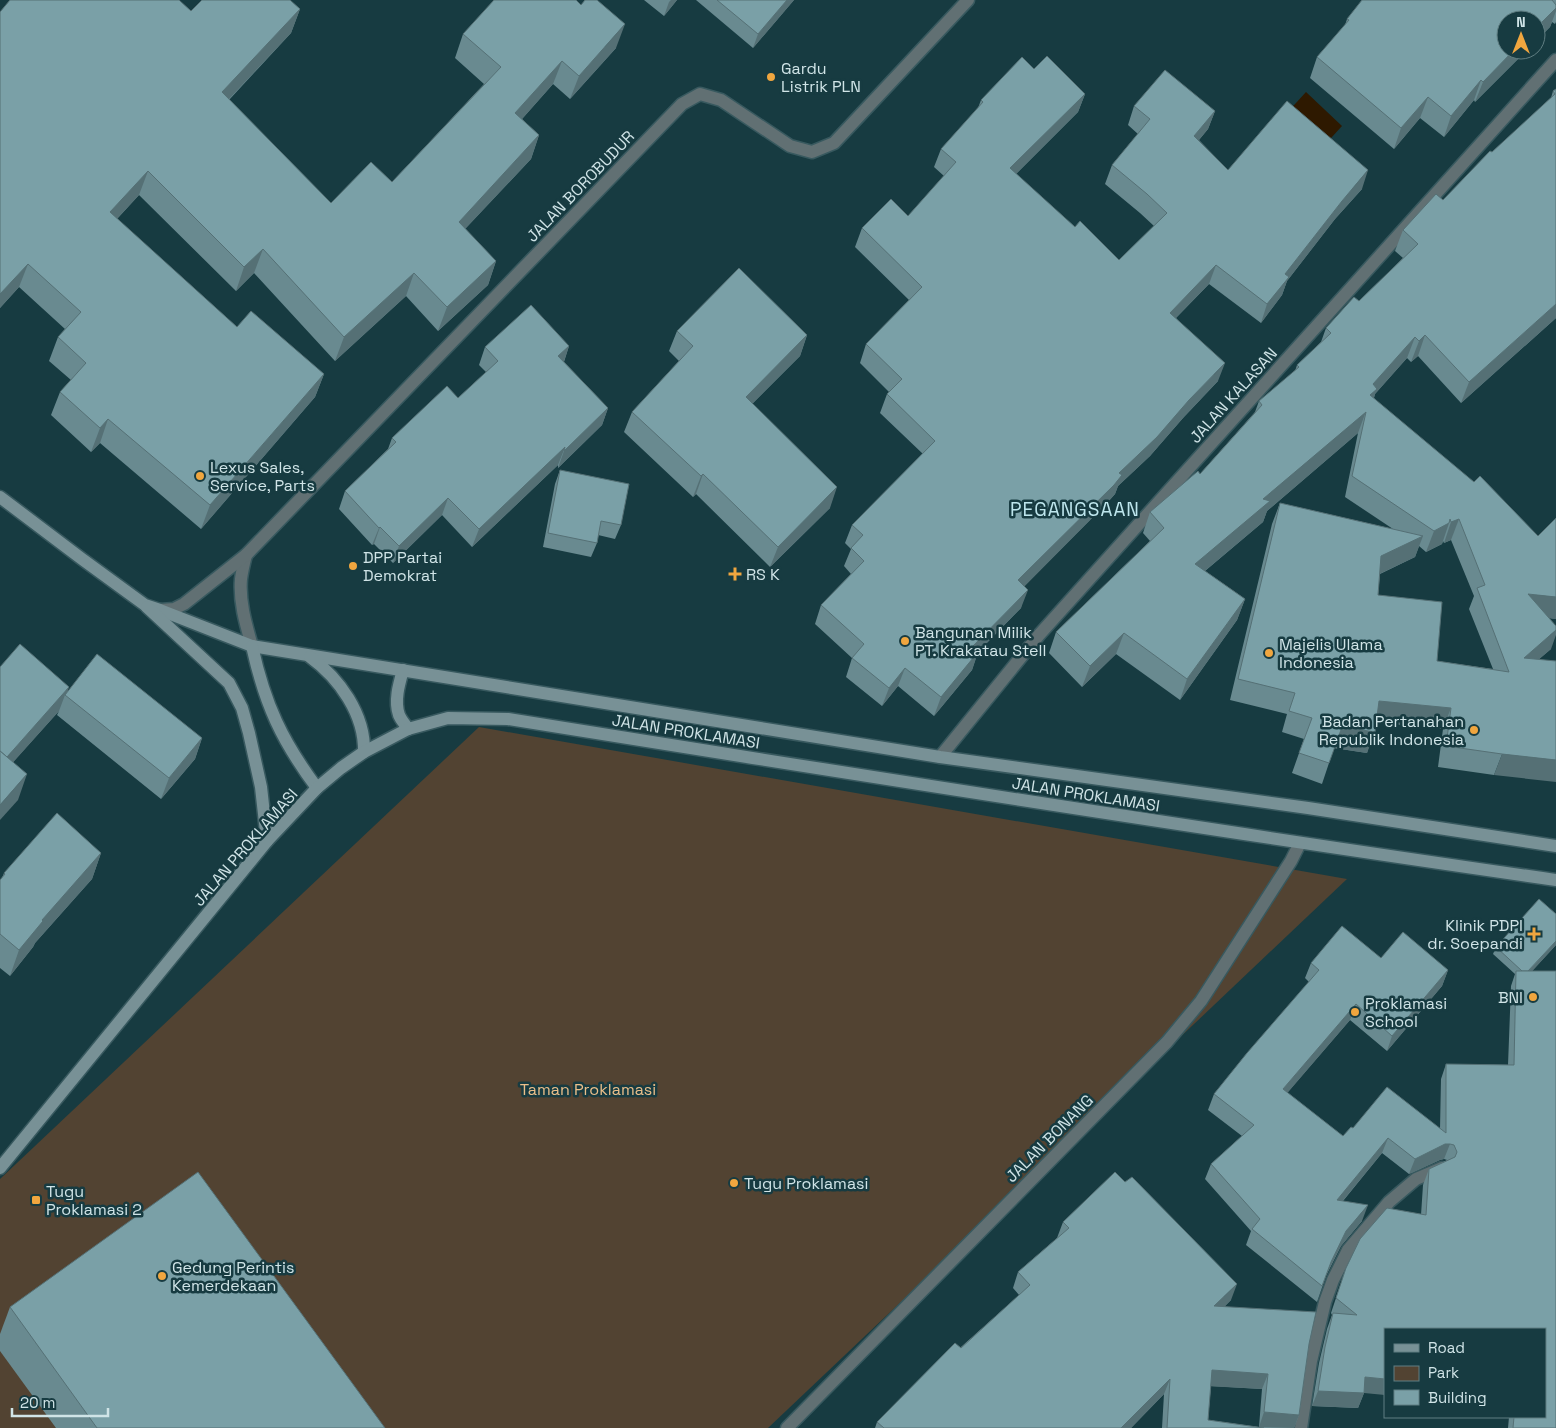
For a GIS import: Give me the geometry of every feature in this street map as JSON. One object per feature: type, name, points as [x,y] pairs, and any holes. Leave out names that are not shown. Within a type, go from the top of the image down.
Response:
[{"type":"main road","name":"JALAN PROKLAMASI","points":[[0,497],[82,560],[145,605],[252,646],[310,657],[403,670],[940,758],[1308,808],[1556,846]]},
{"type":"main road","points":[[145,605],[229,683],[242,708],[261,787],[267,841]]},
{"type":"main road","points":[[252,646],[259,677],[282,736],[298,763],[317,788]]},
{"type":"main road","points":[[310,657],[322,665],[348,698],[356,713],[364,738],[364,752]]},
{"type":"main road","points":[[403,670],[398,687],[397,703],[399,715],[408,729]]},
{"type":"main road","name":"JALAN PROKLAMASI","points":[[0,1168],[267,841],[317,788],[364,752],[408,729],[448,718],[508,718],[905,783],[1556,880]]},
{"type":"street","name":"JALAN BOROBUDUR","points":[[160,610],[174,609],[184,604],[246,555],[682,104],[700,94],[721,100],[790,146],[812,152],[834,143],[968,0]]},
{"type":"street","name":"JALAN KALASAN","points":[[940,758],[1039,635],[1556,60]]},
{"type":"street","points":[[246,555],[241,580],[242,602],[245,622],[252,646]]},
{"type":"street","name":"JALAN BONANG","points":[[787,1428],[1167,1042],[1201,1001],[1291,861],[1300,843]]},
{"type":"street","points":[[1301,1428],[1311,1361],[1325,1302],[1333,1280],[1348,1250],[1389,1202],[1416,1179],[1443,1167]]},
{"type":"green space","name":"Taman Proklamasi","points":[[479,727],[1347,879],[768,1428],[0,1428],[0,1179]]},
{"type":"shaded area","points":[[1306,92],[1342,126],[1321,149],[1285,115]]},
{"type":"building","points":[[10,0],[179,0],[191,11],[202,0],[290,0],[300,9],[222,92],[331,203],[371,162],[392,182],[501,67],[463,34],[494,0],[576,0],[581,5],[585,0],[597,0],[625,24],[579,76],[562,61],[515,113],[539,135],[459,222],[496,261],[447,307],[414,273],[344,337],[263,249],[244,267],[148,171],[110,212],[237,327],[251,311],[324,374],[210,505],[108,419],[100,428],[60,392],[86,363],[58,337],[81,312],[28,264],[0,294],[0,12]]},
{"type":"building","points":[[717,0],[787,0],[758,34]]},
{"type":"building","points":[[1362,0],[1552,0],[1556,5],[1556,8],[1546,18],[1546,10],[1496,10],[1496,60],[1504,60],[1483,82],[1481,80],[1451,116],[1428,97],[1401,128],[1317,57],[1349,20],[1347,19]]},
{"type":"building","points":[[1047,56],[1085,94],[1010,168],[1075,227],[1080,221],[1119,260],[1167,213],[1112,165],[1150,119],[1134,106],[1165,70],[1215,111],[1194,136],[1228,170],[1287,101],[1368,170],[1285,274],[1289,277],[1267,304],[1216,265],[1170,313],[1225,363],[1157,437],[1119,473],[1122,475],[1114,485],[1018,580],[1028,590],[972,647],[978,652],[941,697],[905,668],[889,688],[852,658],[864,644],[821,605],[864,561],[851,548],[863,535],[852,525],[935,441],[887,394],[902,379],[866,344],[922,287],[862,228],[891,199],[908,216],[956,162],[941,149],[983,102],[981,100],[1022,57],[1034,69]]},
{"type":"building","points":[[1556,89],[1556,304],[1469,382],[1425,335],[1419,341],[1415,337],[1373,384],[1377,389],[1370,395],[1474,482],[1480,476],[1538,536],[1556,518],[1556,597],[1528,594],[1556,626],[1556,630],[1524,658],[1556,661],[1556,760],[1446,746],[1451,708],[1379,701],[1375,732],[1342,727],[1329,763],[1299,753],[1312,718],[1289,711],[1295,693],[1238,679],[1280,503],[1423,536],[1381,556],[1378,595],[1442,602],[1437,661],[1509,672],[1477,588],[1485,585],[1459,519],[1451,522],[1450,519],[1449,523],[1434,531],[1352,476],[1366,412],[1263,499],[1270,501],[1195,564],[1245,599],[1187,679],[1124,633],[1090,666],[1056,632],[1164,528],[1150,512],[1198,471],[1200,474],[1262,405],[1259,401],[1299,367],[1297,365],[1331,333],[1326,328],[1354,297],[1359,301],[1418,244],[1403,230],[1436,194],[1443,200],[1490,151],[1492,152],[1555,94],[1553,91]]},
{"type":"building","points":[[739,268],[807,335],[746,397],[837,487],[778,547],[703,474],[701,476],[632,412],[693,346],[677,331]]},
{"type":"building","points":[[531,305],[569,346],[558,356],[608,408],[479,529],[448,498],[399,546],[379,528],[345,491],[396,442],[392,438],[447,386],[458,398],[498,361],[485,347]]},
{"type":"building","points":[[560,470],[629,484],[621,525],[601,521],[597,543],[548,533]]},
{"type":"building","points":[[20,644],[69,687],[7,757],[0,751],[0,667]]},
{"type":"building","points":[[97,654],[202,738],[169,778],[65,695]]},
{"type":"building","points":[[0,751],[27,774],[0,805]]},
{"type":"building","points":[[57,813],[101,853],[42,920],[19,950],[0,934],[0,880]]},
{"type":"building","name":"Klinik PDPI dr. Soepandi","points":[[1539,899],[1556,914],[1556,941],[1528,971],[1522,971],[1496,947]]},
{"type":"building","points":[[1342,926],[1381,958],[1403,932],[1448,970],[1392,1036],[1356,1004],[1283,1089],[1343,1136],[1351,1127],[1353,1128],[1387,1087],[1446,1133],[1446,1064],[1514,1065],[1516,971],[1556,971],[1556,1428],[1513,1428],[1514,1418],[1546,1418],[1546,1328],[1384,1328],[1384,1379],[1365,1377],[1364,1393],[1318,1391],[1333,1313],[1357,1315],[1336,1298],[1346,1268],[1360,1239],[1387,1208],[1426,1215],[1429,1169],[1455,1157],[1457,1152],[1454,1145],[1445,1144],[1415,1159],[1388,1138],[1337,1200],[1368,1205],[1346,1231],[1322,1286],[1252,1229],[1260,1219],[1211,1164],[1254,1125],[1214,1094],[1319,970],[1311,963]]},
{"type":"building","name":"Gedung Perintis Kemerdekaan","points":[[198,1172],[385,1428],[97,1428],[10,1307]]},
{"type":"building","points":[[1115,1172],[1125,1182],[1132,1177],[1237,1284],[1214,1306],[1316,1312],[1309,1344],[1299,1415],[1264,1412],[1268,1374],[1212,1370],[1208,1420],[1264,1428],[1167,1428],[1170,1379],[1121,1428],[884,1428],[877,1422],[955,1343],[961,1348],[1030,1285],[1018,1272],[1069,1228],[1063,1222]]},
{"type":"place","name":"Gardu Listrik PLN","points":[[771,77]]},
{"type":"place","name":"Lexus Sales, Service, Parts","points":[[200,476]]},
{"type":"place","name":"DPP Partai Demokrat","points":[[353,566]]},
{"type":"place","name":"RS K","points":[[735,574]]},
{"type":"place","name":"Bangunan Milik PT. Krakatau Stell","points":[[905,641]]},
{"type":"place","name":"Majelis Ulama Indonesia","points":[[1269,653]]},
{"type":"place","name":"Badan Pertanahan Republik Indonesia","points":[[1474,730]]},
{"type":"place","name":"Klinik PDPI dr. Soepandi","points":[[1534,934]]},
{"type":"place","name":"BNI","points":[[1533,997]]},
{"type":"place","name":"Proklamasi School","points":[[1355,1012]]},
{"type":"place","name":"Tugu Proklamasi","points":[[734,1183]]},
{"type":"place","name":"Tugu Proklamasi 2","points":[[36,1200]]},
{"type":"place","name":"Gedung Perintis Kemerdekaan","points":[[162,1276]]},
{"type":"district","name":"PEGANGSAAN","points":[[1075,509]]}]
